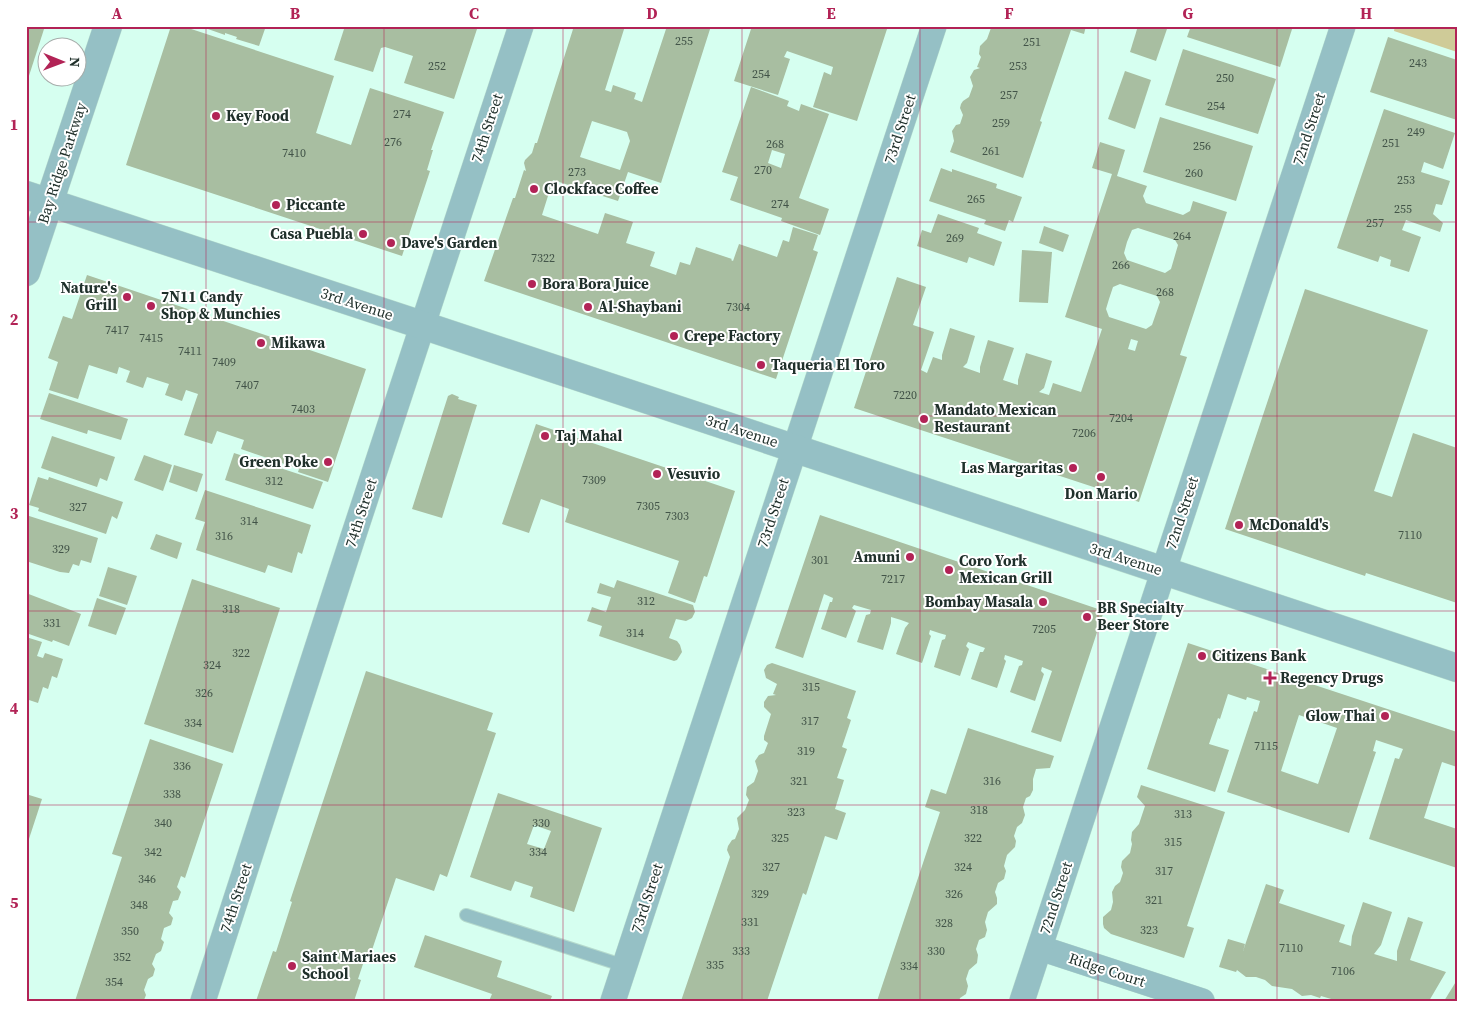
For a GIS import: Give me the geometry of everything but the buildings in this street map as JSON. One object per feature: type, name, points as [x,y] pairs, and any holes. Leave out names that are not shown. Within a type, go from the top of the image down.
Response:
[{"type":"street","name":"Bay Ridge Parkway","points":[[26,272],[38,199],[108,26]]},
{"type":"street","name":"74th Street","points":[[203,1001],[521,26]]},
{"type":"street","name":"73rd Street","points":[[613,1001],[934,26]]},
{"type":"street","name":"72nd Street","points":[[1022,1001],[1343,26]]},
{"type":"street","name":"3rd Avenue","points":[[38,199],[1457,668]]},
{"type":"street","name":"Ridge Court","points":[[1040,948],[1202,1001]]},
{"type":"lane","points":[[466,915],[624,966]]},
{"type":"shaded area","points":[[1395,26],[1457,26],[1457,52],[1394,31]]},
{"type":"place","name":"Key Food","points":[[216,116]]},
{"type":"place","name":"Clockface Coffee","points":[[534,189]]},
{"type":"place","name":"Piccante","points":[[276,205]]},
{"type":"place","name":"Casa Puebla","points":[[363,234]]},
{"type":"place","name":"Dave's Garden","points":[[391,243]]},
{"type":"place","name":"Bora Bora Juice","points":[[532,284]]},
{"type":"place","name":"Nature's Grill","points":[[127,297]]},
{"type":"place","name":"7N11 Candy Shop & Munchies","points":[[151,306]]},
{"type":"place","name":"Al-Shaybani","points":[[588,307]]},
{"type":"place","name":"Crepe Factory","points":[[674,336]]},
{"type":"place","name":"Mikawa","points":[[261,343]]},
{"type":"place","name":"Taqueria El Toro","points":[[761,365]]},
{"type":"place","name":"Mandato Mexican Restaurant","points":[[924,419]]},
{"type":"place","name":"Taj Mahal","points":[[545,436]]},
{"type":"place","name":"Green Poke","points":[[328,462]]},
{"type":"place","name":"Las Margaritas","points":[[1073,468]]},
{"type":"place","name":"Vesuvio","points":[[657,474]]},
{"type":"place","name":"Don Mario","points":[[1101,477]]},
{"type":"place","name":"McDonald's","points":[[1239,525]]},
{"type":"place","name":"Amuni","points":[[910,557]]},
{"type":"place","name":"Coro York Mexican Grill","points":[[949,570]]},
{"type":"place","name":"Bombay Masala","points":[[1043,602]]},
{"type":"place","name":"BR Specialty Beer Store","points":[[1087,617]]},
{"type":"place","name":"Citizens Bank","points":[[1202,656]]},
{"type":"place","name":"Regency Drugs","points":[[1270,678]]},
{"type":"place","name":"Glow Thai","points":[[1385,716]]},
{"type":"place","name":"Saint Mariaes School","points":[[292,966]]}]
